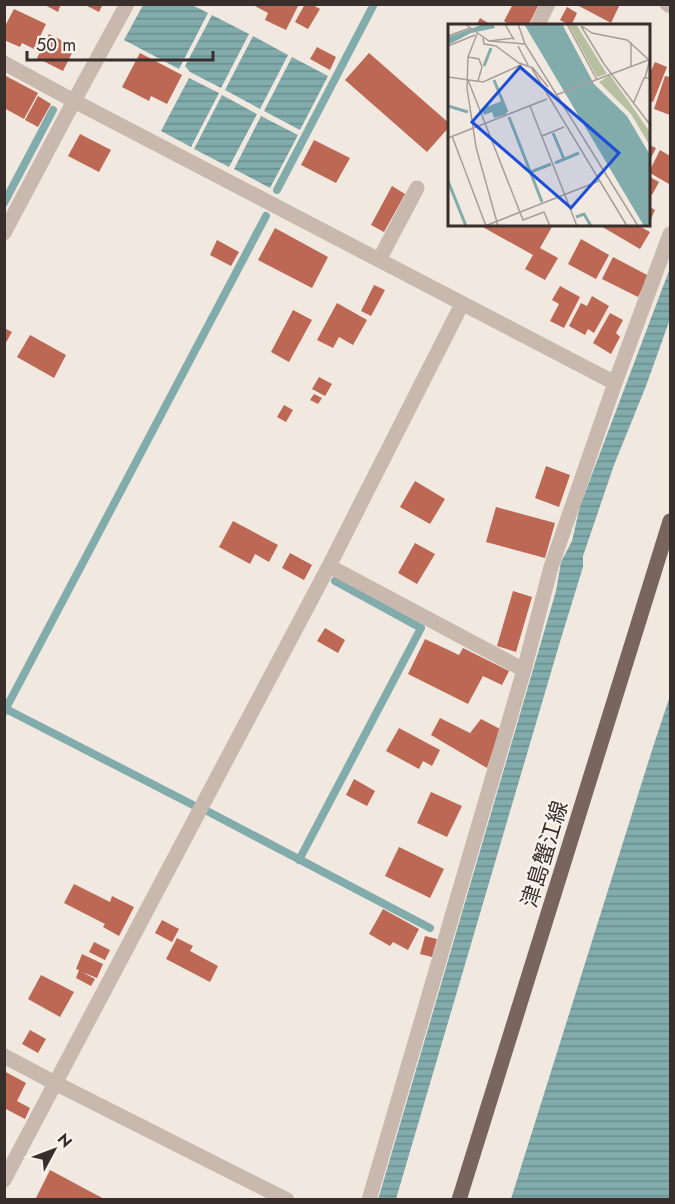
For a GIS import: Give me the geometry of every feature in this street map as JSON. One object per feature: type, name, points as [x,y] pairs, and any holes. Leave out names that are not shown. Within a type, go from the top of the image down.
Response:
[{"type":"main road","name":"津島蟹江線","points":[[459,1200],[670,521]]},
{"type":"street","points":[[4,233],[127,4]]},
{"type":"street","points":[[538,24],[548,4]]},
{"type":"street","points":[[4,63],[615,383]]},
{"type":"street","points":[[379,260],[417,188]]},
{"type":"street","points":[[369,1200],[524,670],[551,567],[670,234]]},
{"type":"street","points":[[4,1180],[329,566],[462,304]]},
{"type":"street","points":[[329,566],[524,670]]},
{"type":"street","points":[[4,1056],[287,1200]]},
{"type":"water","points":[[143,5],[192,5],[208,13],[179,69],[124,40]]},
{"type":"water","points":[[212,15],[249,34],[221,88],[190,72],[185,66]]},
{"type":"water","points":[[253,36],[288,55],[260,109],[225,90]]},
{"type":"water","points":[[292,57],[328,76],[300,130],[264,111]]},
{"type":"water","points":[[189,78],[219,93],[191,147],[161,131]]},
{"type":"water","points":[[222,95],[257,114],[229,167],[194,149]]},
{"type":"water","points":[[261,116],[298,135],[270,188],[234,169]]},
{"type":"water","points":[[670,268],[670,319],[614,465],[583,556],[583,567],[396,1199],[378,1200],[556,591],[561,562],[572,541],[580,506]]},
{"type":"water","points":[[670,696],[670,1199],[511,1199],[653,747]]},
{"type":"building","points":[[43,4],[61,4],[58,12]]},
{"type":"building","points":[[83,4],[103,4],[99,12]]},
{"type":"building","points":[[251,4],[299,4],[286,30],[265,20],[268,13]]},
{"type":"building","points":[[305,4],[311,4],[320,9],[308,29],[295,22]]},
{"type":"building","points":[[513,4],[539,4],[529,24],[509,24],[504,21]]},
{"type":"building","points":[[580,4],[620,4],[611,23],[579,6]]},
{"type":"building","points":[[567,7],[577,13],[572,24],[560,20]]},
{"type":"building","points":[[14,9],[46,24],[34,49],[22,43],[20,47],[4,40],[4,28]]},
{"type":"building","points":[[480,18],[490,24],[477,24]]},
{"type":"building","points":[[49,34],[75,47],[63,71],[37,58]]},
{"type":"building","points":[[317,47],[336,57],[330,70],[310,59]]},
{"type":"building","points":[[140,53],[182,75],[167,104],[151,96],[149,101],[122,87]]},
{"type":"building","points":[[369,53],[448,122],[448,128],[427,152],[345,80]]},
{"type":"building","points":[[655,62],[667,67],[653,102],[651,101],[651,71]]},
{"type":"building","points":[[4,75],[38,93],[24,119],[4,108]]},
{"type":"building","points":[[665,76],[670,77],[670,115],[654,109]]},
{"type":"building","points":[[38,96],[51,104],[38,127],[25,120]]},
{"type":"building","points":[[80,134],[111,150],[99,172],[68,156]]},
{"type":"building","points":[[314,140],[350,158],[336,183],[301,165]]},
{"type":"building","points":[[651,146],[656,148],[651,158]]},
{"type":"building","points":[[660,150],[670,156],[669,184],[651,174],[651,168]]},
{"type":"building","points":[[651,178],[659,182],[651,194]]},
{"type":"building","points":[[392,186],[405,194],[384,232],[371,225]]},
{"type":"building","points":[[481,226],[552,226],[540,248],[558,258],[545,280],[525,269],[533,255]]},
{"type":"building","points":[[601,226],[639,226],[650,232],[640,249]]},
{"type":"building","points":[[275,228],[328,257],[312,288],[258,260]]},
{"type":"building","points":[[581,239],[609,255],[596,279],[568,264]]},
{"type":"building","points":[[217,240],[239,252],[231,266],[210,255]]},
{"type":"building","points":[[613,257],[649,276],[638,297],[602,279]]},
{"type":"building","points":[[374,285],[385,290],[371,316],[361,311]]},
{"type":"building","points":[[560,286],[580,297],[564,328],[550,321],[559,304],[552,300]]},
{"type":"building","points":[[592,296],[609,306],[594,333],[588,329],[585,335],[569,326],[581,303],[587,306]]},
{"type":"building","points":[[337,303],[367,320],[353,345],[339,337],[333,348],[317,340]]},
{"type":"building","points":[[293,310],[312,320],[289,362],[271,352]]},
{"type":"building","points":[[610,313],[623,320],[616,333],[620,337],[611,354],[593,343]]},
{"type":"building","points":[[4,328],[12,332],[4,346]]},
{"type":"building","points":[[30,335],[66,355],[54,378],[17,357]]},
{"type":"building","points":[[319,377],[332,384],[325,396],[312,389]]},
{"type":"building","points":[[314,394],[322,398],[318,404],[310,400]]},
{"type":"building","points":[[284,405],[293,410],[286,422],[277,417]]},
{"type":"building","points":[[546,466],[570,475],[559,507],[535,498]]},
{"type":"building","points":[[415,481],[445,499],[430,524],[400,507]]},
{"type":"building","points":[[496,507],[555,523],[545,558],[486,542]]},
{"type":"building","points":[[233,521],[278,545],[269,562],[255,554],[250,564],[219,547]]},
{"type":"building","points":[[415,543],[435,554],[417,584],[398,573]]},
{"type":"building","points":[[290,553],[312,565],[304,580],[282,568]]},
{"type":"building","points":[[513,591],[532,597],[516,652],[497,646]]},
{"type":"building","points":[[325,628],[345,640],[338,653],[317,641]]},
{"type":"building","points":[[425,639],[459,655],[463,648],[509,671],[502,685],[483,676],[468,704],[408,674]]},
{"type":"building","points":[[440,718],[470,733],[481,719],[500,729],[487,768],[431,735]]},
{"type":"building","points":[[399,728],[440,750],[432,766],[423,761],[419,769],[386,751]]},
{"type":"building","points":[[354,779],[375,791],[367,806],[346,795]]},
{"type":"building","points":[[431,792],[462,806],[447,837],[417,823]]},
{"type":"building","points":[[399,847],[444,869],[430,898],[385,876]]},
{"type":"building","points":[[74,884],[110,902],[112,896],[134,907],[119,936],[103,927],[105,924],[64,903]]},
{"type":"building","points":[[383,909],[419,929],[408,950],[393,942],[390,946],[369,934]]},
{"type":"building","points":[[162,920],[179,929],[172,942],[155,933]]},
{"type":"building","points":[[425,936],[437,939],[432,957],[420,954]]},
{"type":"building","points":[[177,938],[193,946],[190,951],[218,966],[210,982],[166,959]]},
{"type":"building","points":[[94,942],[110,950],[105,960],[89,952]]},
{"type":"building","points":[[82,954],[103,964],[97,978],[82,972],[95,979],[91,986],[76,978],[79,970],[76,969]]},
{"type":"building","points":[[41,975],[74,992],[60,1017],[28,999]]},
{"type":"building","points":[[30,1030],[46,1039],[38,1053],[22,1044]]},
{"type":"building","points":[[4,1071],[26,1083],[17,1101],[30,1108],[25,1119],[4,1108]]},
{"type":"building","points":[[50,1170],[106,1200],[35,1200]]},
{"type":"waterway","points":[[277,190],[374,4]]},
{"type":"waterway","points":[[4,203],[53,110]]},
{"type":"waterway","points":[[4,712],[266,216]]},
{"type":"waterway","points":[[299,860],[421,628],[335,581]]},
{"type":"waterway","points":[[6,709],[193,805]]},
{"type":"waterway","points":[[209,812],[430,928]]}]
